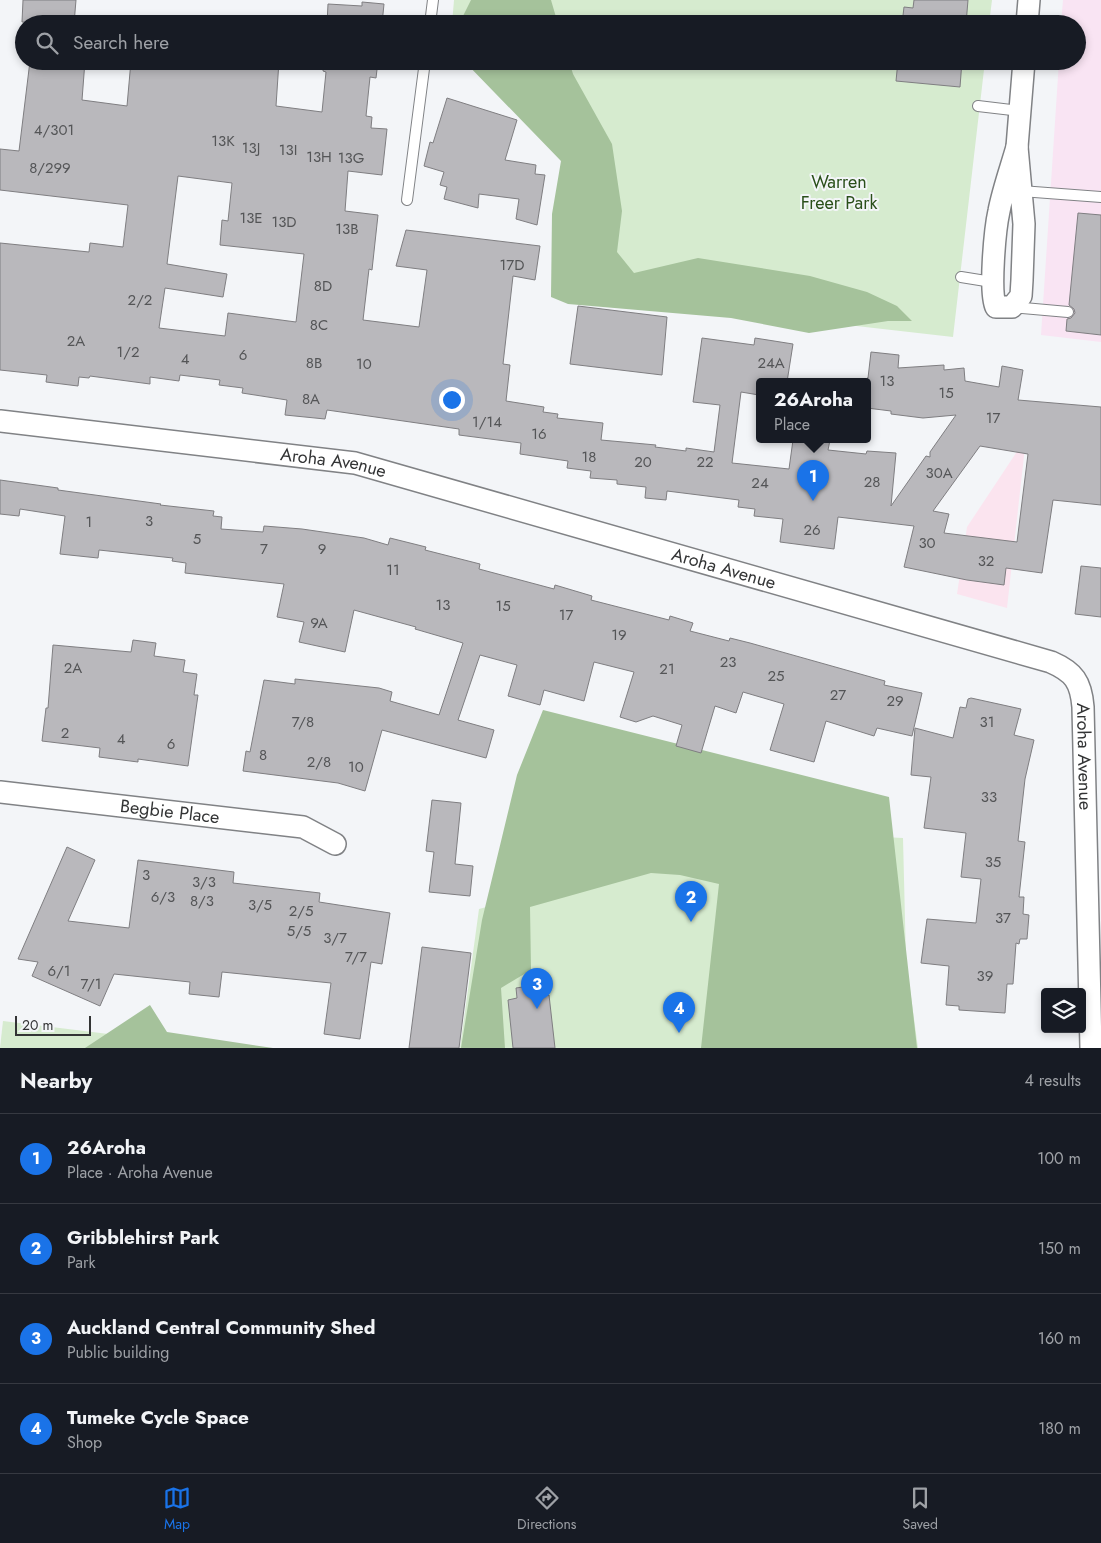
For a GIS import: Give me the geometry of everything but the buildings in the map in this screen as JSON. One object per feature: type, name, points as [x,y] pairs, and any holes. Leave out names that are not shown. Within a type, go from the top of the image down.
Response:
[{"type":"street","points":[[1028,15],[1029,0]]},
{"type":"street","points":[[1017,147],[998,212],[992,282],[993,301],[996,307],[1012,307],[1021,296],[1024,224],[1017,147],[1023,70]]},
{"type":"street","name":"Aroha Avenue","points":[[0,421],[355,463],[1050,662],[1063,668],[1075,679],[1082,691],[1090,1048]]},
{"type":"street","name":"Begbie Place","points":[[0,792],[303,827],[335,844]]},
{"type":"lane","points":[[431,15],[433,0]]},
{"type":"lane","points":[[407,200],[424,70]]},
{"type":"lane","points":[[978,106],[1020,111]]},
{"type":"lane","points":[[1021,191],[1101,197]]},
{"type":"lane","points":[[961,277],[992,282]]},
{"type":"lane","points":[[1012,307],[1068,312]]},
{"type":"shaded area","points":[[1063,0],[1101,0],[1101,342],[1041,335],[1058,70],[1086,70],[1086,15],[1062,15]]},
{"type":"shaded area","points":[[1026,438],[1007,608],[957,594],[967,527]]},
{"type":"green space","points":[[454,0],[992,0],[990,15],[453,15]]},
{"type":"green space","points":[[471,0],[551,0],[555,15],[464,15]]},
{"type":"green space","points":[[473,70],[572,70],[612,144],[622,211],[617,252],[634,273],[698,258],[810,276],[867,292],[897,306],[912,321],[888,321],[809,333],[731,318],[568,304],[551,297],[552,214],[561,161]]},
{"type":"green space","name":"Warren Freer Park","points":[[489,70],[984,70],[953,337],[551,291],[569,171]]},
{"type":"green space","points":[[543,710],[889,797],[917,1048],[701,1048],[719,884],[680,875],[651,873],[530,907],[531,970],[501,988],[505,1048],[461,1048],[482,920],[517,775]]},
{"type":"green space","points":[[844,835],[903,838],[906,960],[918,1048],[460,1048],[479,909],[555,888]]},
{"type":"green space","points":[[150,1005],[167,1032],[273,1048],[85,1048]]},
{"type":"green space","points":[[3,1021],[222,1048],[0,1048]]},
{"type":"place","name":"26Aroha","points":[[813,501]]},
{"type":"place","name":"Gribblehirst Park","points":[[691,922]]},
{"type":"place","name":"Auckland Central Community Shed","points":[[537,1009]]},
{"type":"place","name":"Tumeke Cycle Space","points":[[679,1033]]}]
